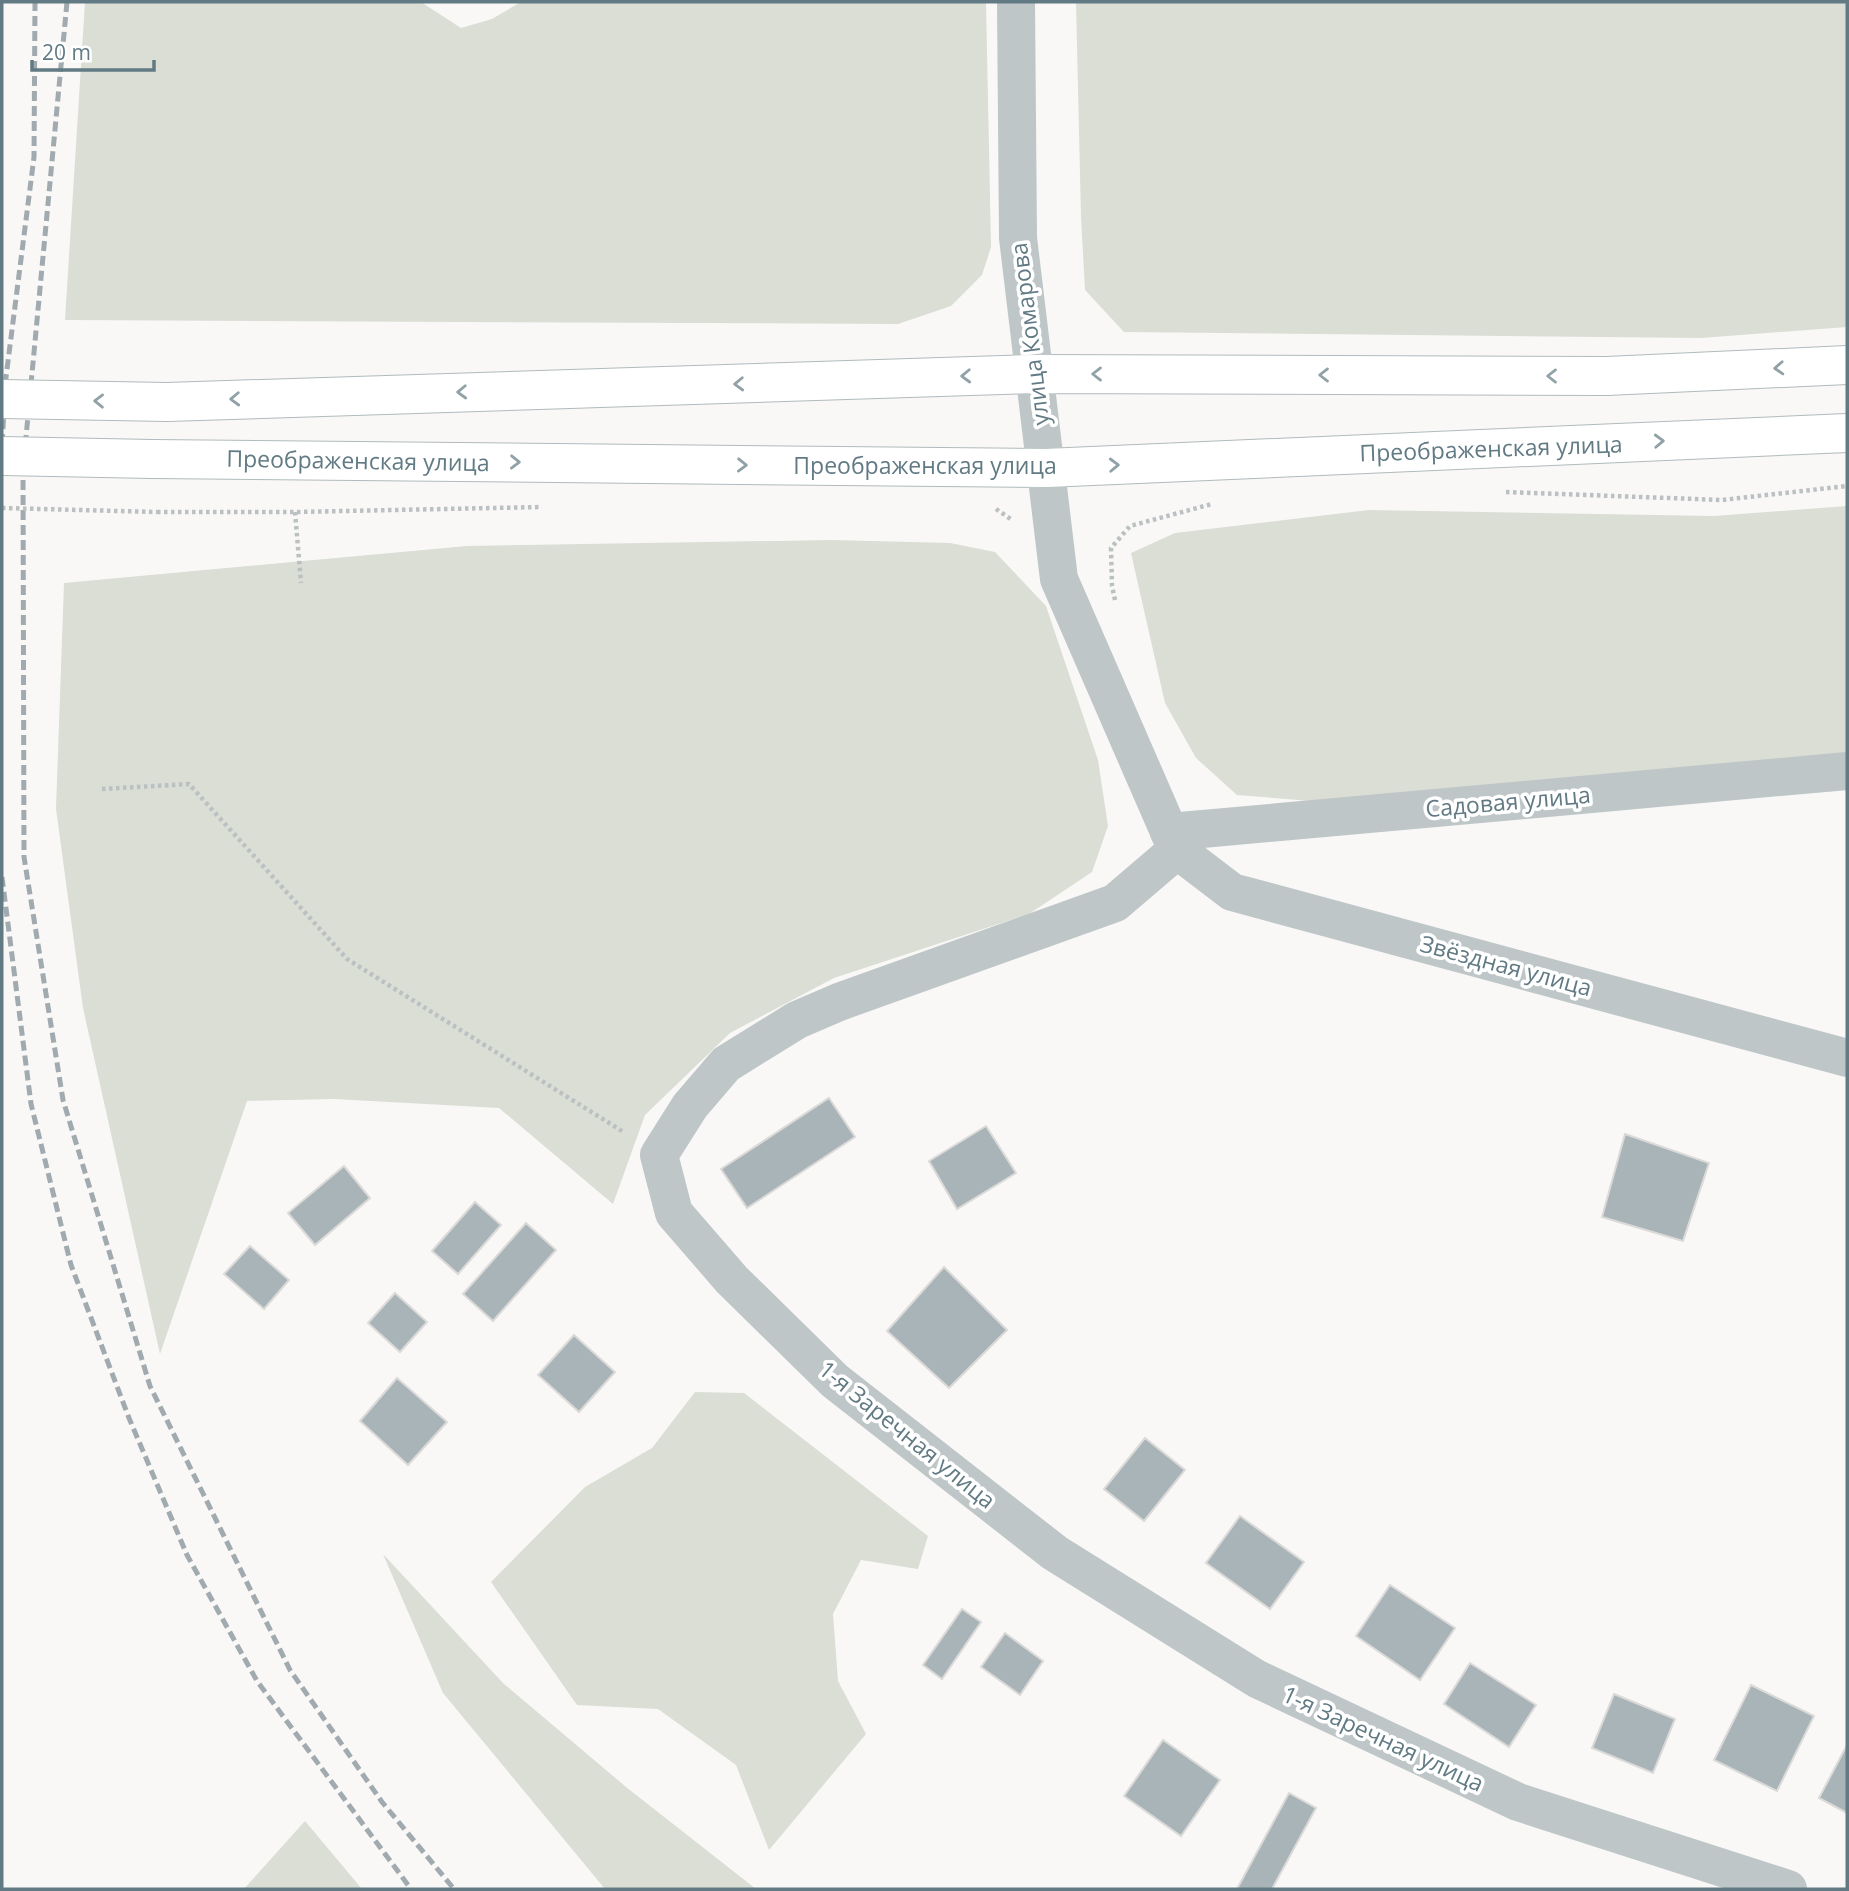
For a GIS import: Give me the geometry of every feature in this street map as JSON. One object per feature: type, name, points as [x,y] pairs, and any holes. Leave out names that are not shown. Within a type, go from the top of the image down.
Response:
[{"type":"main road","points":[[2,399],[167,401],[1034,374],[1607,376],[1847,365]]},
{"type":"main road","name":"Преображенская улица","points":[[2,456],[1046,468],[1847,433]]},
{"type":"street","name":"улица Комарова","points":[[1016,2],[1018,238],[1059,579],[1173,841]]},
{"type":"street","name":"Садовая улица","points":[[1173,841],[1847,771]]},
{"type":"street","name":"Звёздная улица","points":[[1173,841],[1232,892],[1847,1058]]},
{"type":"street","points":[[659,1155],[690,1106],[726,1064],[797,1020],[839,1002],[1115,903],[1173,841]]},
{"type":"street","name":"1-я Заречная улица","points":[[659,1155],[674,1213],[733,1280],[835,1381],[1055,1553],[1256,1679],[1518,1802],[1788,1889]]},
{"type":"path","points":[[1502,491],[1722,500],[1847,486]]},
{"type":"path","points":[[1118,611],[1112,586],[1111,548],[1130,526],[1218,502]]},
{"type":"path","points":[[2,508],[295,512],[549,506]]},
{"type":"path","points":[[990,507],[1002,512],[1021,528]]},
{"type":"path","points":[[295,512],[301,583]]},
{"type":"path","points":[[102,789],[188,784],[347,960],[659,1155]]},
{"type":"shaded area","points":[[85,2],[421,2],[461,28],[492,19],[521,2],[986,2],[991,247],[982,275],[951,306],[898,324],[65,320]]},
{"type":"shaded area","points":[[1076,2],[1847,2],[1847,327],[1701,338],[1124,332],[1085,290]]},
{"type":"shaded area","points":[[1847,506],[1847,768],[1424,810],[1237,795],[1196,758],[1165,703],[1131,553],[1175,533],[1369,510],[1714,516]]},
{"type":"shaded area","points":[[832,540],[950,543],[995,552],[1046,606],[1098,760],[1108,826],[1092,872],[1029,914],[834,978],[730,1033],[645,1115],[613,1204],[499,1108],[334,1099],[247,1101],[160,1354],[83,1008],[56,809],[64,583],[467,546]]},
{"type":"shaded area","points":[[695,1392],[744,1393],[928,1536],[918,1569],[861,1560],[833,1614],[838,1681],[866,1734],[769,1850],[736,1765],[658,1709],[577,1705],[491,1582],[585,1487],[652,1448]]},
{"type":"shaded area","points":[[383,1554],[503,1683],[626,1787],[756,1889],[605,1889],[443,1693]]},
{"type":"shaded area","points":[[305,1821],[362,1889],[244,1889]]},
{"type":"building","points":[[829,1098],[855,1137],[747,1208],[721,1169]]},
{"type":"building","points":[[986,1126],[1016,1173],[957,1209],[929,1161]]},
{"type":"building","points":[[1625,1134],[1709,1163],[1683,1241],[1602,1217]]},
{"type":"building","points":[[344,1166],[370,1198],[315,1245],[288,1213]]},
{"type":"building","points":[[475,1202],[501,1225],[458,1274],[432,1251]]},
{"type":"building","points":[[526,1223],[556,1250],[493,1321],[463,1294]]},
{"type":"building","points":[[250,1246],[289,1280],[264,1309],[224,1274]]},
{"type":"building","points":[[944,1267],[1007,1330],[949,1388],[887,1331]]},
{"type":"building","points":[[395,1293],[427,1322],[400,1352],[368,1323]]},
{"type":"building","points":[[574,1335],[615,1372],[579,1412],[538,1375]]},
{"type":"building","points":[[397,1378],[447,1422],[408,1465],[360,1421]]},
{"type":"building","points":[[1145,1438],[1185,1470],[1144,1521],[1104,1489]]},
{"type":"building","points":[[1240,1516],[1304,1562],[1270,1609],[1206,1563]]},
{"type":"building","points":[[1390,1585],[1455,1628],[1420,1680],[1356,1636]]},
{"type":"building","points":[[962,1609],[981,1622],[942,1679],[923,1665]]},
{"type":"building","points":[[1005,1633],[1043,1661],[1020,1695],[981,1667]]},
{"type":"building","points":[[1470,1663],[1536,1705],[1509,1747],[1444,1704]]},
{"type":"building","points":[[1751,1685],[1814,1716],[1777,1791],[1714,1760]]},
{"type":"building","points":[[1614,1694],[1675,1719],[1653,1773],[1592,1748]]},
{"type":"building","points":[[1163,1740],[1220,1780],[1181,1836],[1124,1796]]},
{"type":"building","points":[[1847,1745],[1847,1813],[1819,1798]]},
{"type":"building","points":[[1289,1793],[1316,1808],[1272,1889],[1237,1889]]},
{"type":"railway","points":[[2,444],[6,377],[34,157],[35,2]]},
{"type":"railway","points":[[67,2],[23,469],[24,857],[63,1100],[150,1386],[290,1670],[382,1802],[454,1889]]},
{"type":"railway","points":[[2,877],[31,1104],[71,1265],[129,1418],[187,1555],[257,1681],[411,1889]]}]
